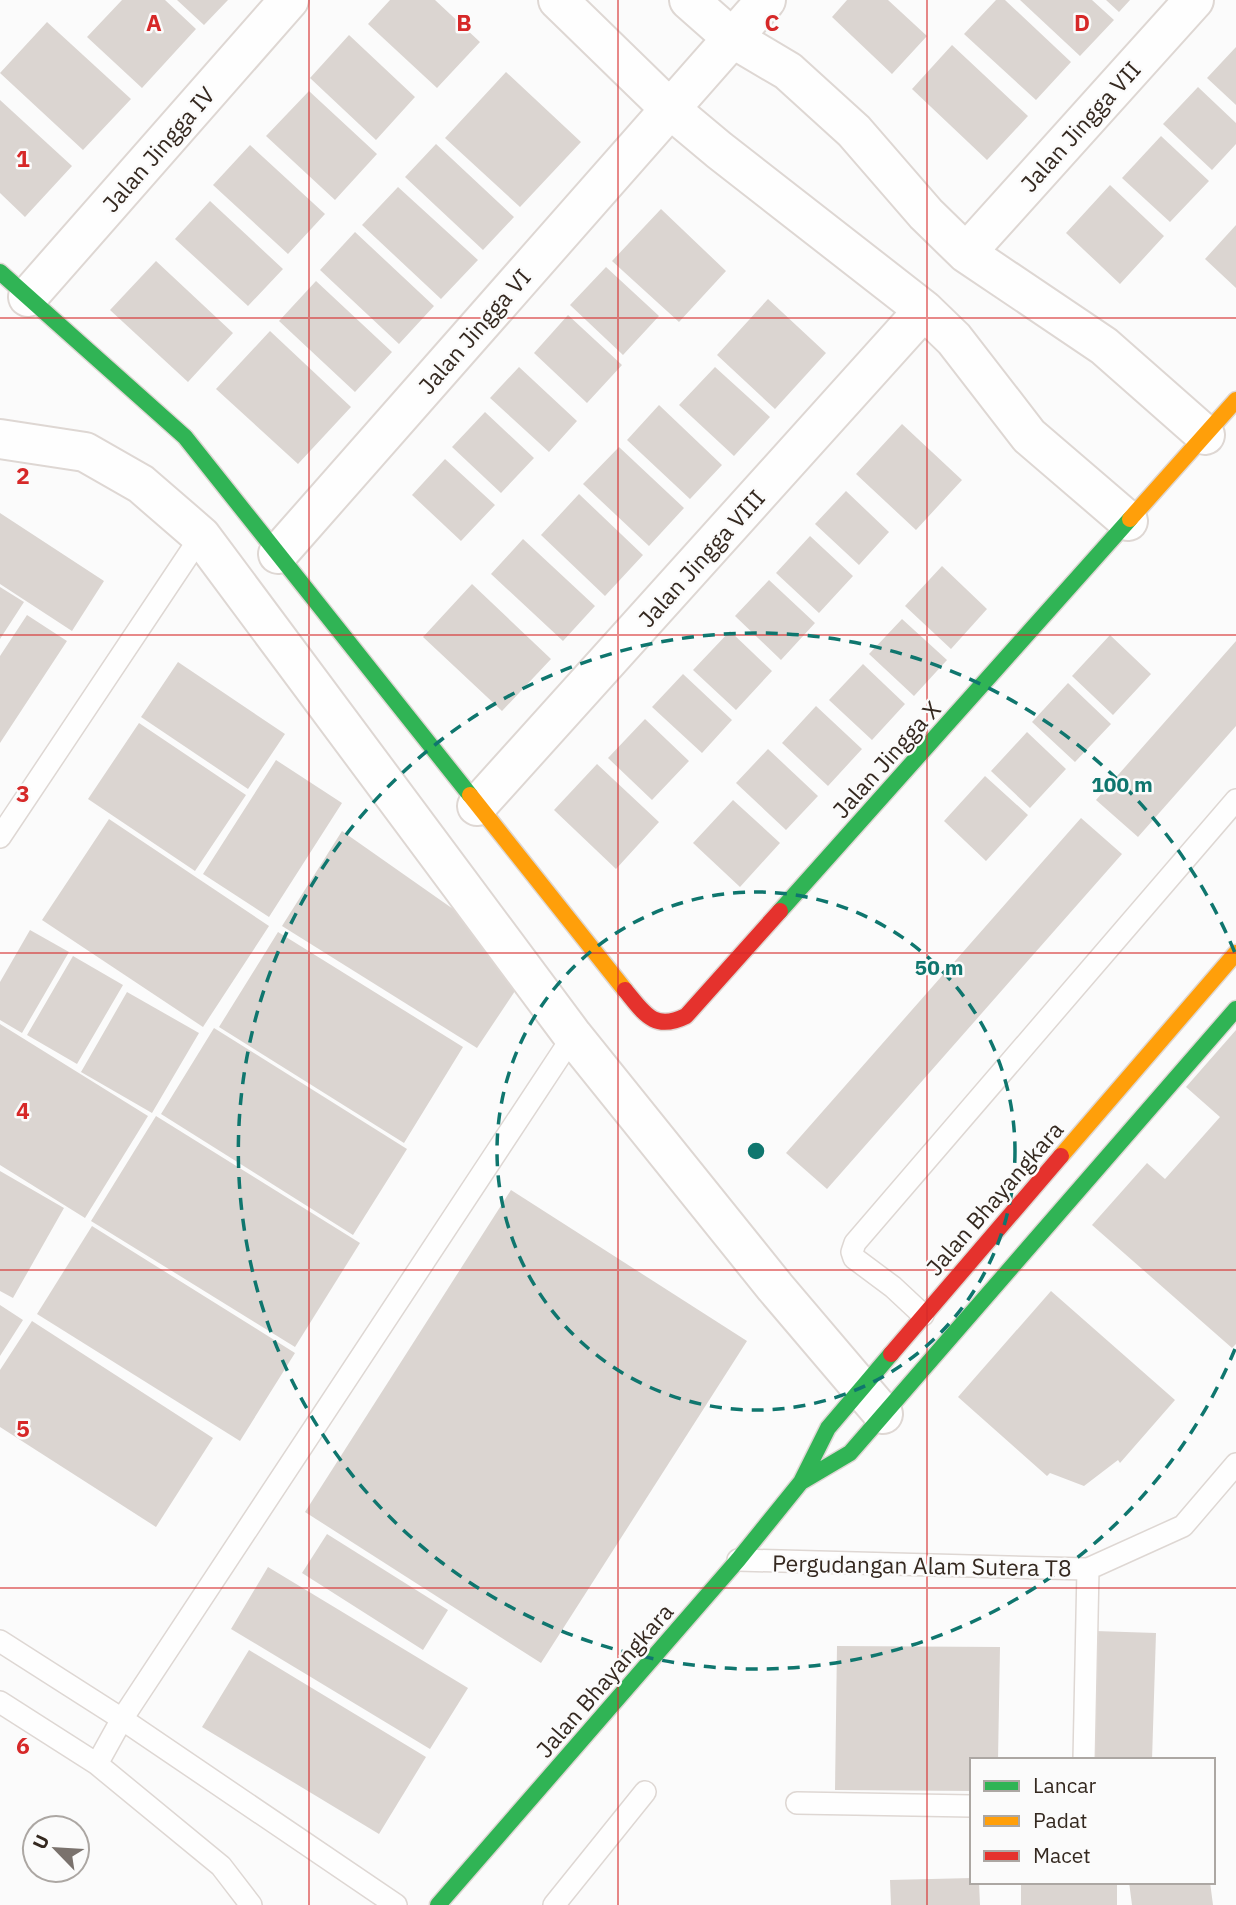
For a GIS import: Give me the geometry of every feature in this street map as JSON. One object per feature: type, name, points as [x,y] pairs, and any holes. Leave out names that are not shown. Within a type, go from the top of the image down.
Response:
[{"type":"main road","points":[[0,272],[185,437],[477,806]]},
{"type":"main road","name":"Jalan Jingga X","points":[[477,806],[647,1017],[659,1023],[673,1023],[687,1016],[1236,400]]},
{"type":"main road","name":"Jalan Bhayangkara","points":[[801,1482],[850,1453],[873,1400],[923,1315],[1236,953]]},
{"type":"main road","name":"Jalan Bhayangkara","points":[[438,1905],[738,1560],[801,1482],[828,1428],[873,1400],[1236,1009]]},
{"type":"street","name":"Jalan Jingga IV","points":[[28,297],[289,0]]},
{"type":"street","points":[[558,0],[670,108],[719,150],[924,310],[954,339],[1029,436],[1128,521]]},
{"type":"street","points":[[689,0],[732,38],[788,71],[844,122],[926,214],[966,253],[1104,346],[1205,435]]},
{"type":"street","name":"Jalan Jingga VI","points":[[278,554],[766,0]]},
{"type":"street","name":"Jalan Jingga VII","points":[[966,253],[1194,0]]},
{"type":"street","name":"Jalan Jingga VIII","points":[[477,806],[924,310]]},
{"type":"street","points":[[0,439],[85,452],[141,484],[201,536],[573,1036],[775,1287],[873,1400]]},
{"type":"lane","points":[[0,837],[201,536]]},
{"type":"lane","points":[[923,1315],[893,1287],[854,1258],[852,1252],[855,1243],[1236,800]]},
{"type":"lane","points":[[97,1764],[122,1718],[573,1036]]},
{"type":"lane","name":"Pergudangan Alam Sutera T8","points":[[738,1560],[1088,1569],[1183,1525],[1236,1464]]},
{"type":"lane","points":[[1084,1758],[1088,1569]]},
{"type":"lane","points":[[0,1641],[122,1718],[396,1905]]},
{"type":"lane","points":[[0,1702],[97,1764],[220,1866],[251,1905]]},
{"type":"lane","points":[[554,1905],[645,1792]]},
{"type":"lane","points":[[797,1803],[970,1806]]},
{"type":"building","points":[[122,0],[165,0],[196,29],[142,88],[87,37]]},
{"type":"building","points":[[177,0],[228,0],[204,25]]},
{"type":"building","points":[[390,0],[435,0],[480,42],[437,88],[368,24]]},
{"type":"building","points":[[847,0],[888,0],[927,36],[892,74],[832,17]]},
{"type":"building","points":[[996,0],[1005,0],[1071,62],[1036,100],[964,34]]},
{"type":"building","points":[[1020,0],[1092,0],[1114,20],[1080,56]]},
{"type":"building","points":[[1106,0],[1130,0],[1119,12]]},
{"type":"building","points":[[47,22],[131,99],[83,150],[0,73]]},
{"type":"building","points":[[349,35],[415,97],[376,140],[310,78]]},
{"type":"building","points":[[952,45],[1028,116],[987,160],[912,89]]},
{"type":"building","points":[[1236,47],[1236,105],[1207,78]]},
{"type":"building","points":[[506,72],[581,142],[520,207],[445,138]]},
{"type":"building","points":[[1198,87],[1236,123],[1236,144],[1212,170],[1163,124]]},
{"type":"building","points":[[309,91],[377,154],[335,200],[266,136]]},
{"type":"building","points":[[0,100],[72,166],[25,217],[0,193]]},
{"type":"building","points":[[1161,136],[1209,181],[1170,222],[1122,178]]},
{"type":"building","points":[[436,144],[514,217],[483,250],[405,177]]},
{"type":"building","points":[[250,145],[325,214],[288,254],[213,185]]},
{"type":"building","points":[[1110,185],[1164,236],[1120,284],[1066,233]]},
{"type":"building","points":[[398,187],[478,260],[441,299],[362,225]]},
{"type":"building","points":[[210,201],[283,269],[248,306],[175,239]]},
{"type":"building","points":[[661,209],[726,271],[679,322],[612,261]]},
{"type":"building","points":[[1236,225],[1236,288],[1205,259]]},
{"type":"building","points":[[355,232],[434,306],[399,344],[320,270]]},
{"type":"building","points":[[156,261],[233,333],[188,382],[110,310]]},
{"type":"building","points":[[606,267],[659,316],[623,355],[570,305]]},
{"type":"building","points":[[316,281],[392,352],[355,392],[279,321]]},
{"type":"building","points":[[768,299],[826,353],[775,409],[717,355]]},
{"type":"building","points":[[568,315],[622,365],[587,403],[534,353]]},
{"type":"building","points":[[270,331],[351,407],[298,464],[216,389]]},
{"type":"building","points":[[519,367],[577,421],[549,452],[490,398]]},
{"type":"building","points":[[715,367],[770,417],[734,456],[679,405]]},
{"type":"building","points":[[659,405],[722,465],[690,499],[627,440]]},
{"type":"building","points":[[485,412],[534,458],[501,493],[452,447]]},
{"type":"building","points":[[902,424],[962,480],[916,530],[856,474]]},
{"type":"building","points":[[619,447],[684,508],[649,546],[583,484]]},
{"type":"building","points":[[445,459],[495,505],[461,541],[412,495]]},
{"type":"building","points":[[846,491],[889,532],[859,565],[815,524]]},
{"type":"building","points":[[579,494],[643,555],[605,596],[541,535]]},
{"type":"building","points":[[0,513],[104,581],[72,631],[0,584]]},
{"type":"building","points":[[810,536],[853,576],[819,613],[776,573]]},
{"type":"building","points":[[523,539],[595,606],[563,641],[491,574]]},
{"type":"building","points":[[942,566],[987,609],[951,649],[905,606]]},
{"type":"building","points":[[769,580],[815,623],[781,660],[735,616]]},
{"type":"building","points":[[472,584],[551,659],[502,711],[423,637]]},
{"type":"building","points":[[0,587],[24,602],[0,639]]},
{"type":"building","points":[[27,615],[67,641],[0,743],[0,656]]},
{"type":"building","points":[[902,619],[947,660],[914,696],[869,654]]},
{"type":"building","points":[[730,631],[772,671],[736,710],[693,670]]},
{"type":"building","points":[[1110,635],[1151,674],[1113,715],[1072,676]]},
{"type":"building","points":[[1236,641],[1236,726],[1138,837],[1096,800]]},
{"type":"building","points":[[178,662],[285,734],[248,789],[141,717]]},
{"type":"building","points":[[863,664],[905,704],[872,740],[829,700]]},
{"type":"building","points":[[683,674],[732,720],[702,753],[652,707]]},
{"type":"building","points":[[1068,683],[1111,724],[1075,762],[1032,722]]},
{"type":"building","points":[[816,706],[862,749],[828,786],[782,743]]},
{"type":"building","points":[[645,719],[689,761],[652,800],[608,758]]},
{"type":"building","points":[[139,723],[246,795],[195,871],[88,799]]},
{"type":"building","points":[[1027,732],[1066,769],[1030,808],[991,771]]},
{"type":"building","points":[[768,749],[818,796],[786,830],[736,783]]},
{"type":"building","points":[[276,760],[342,803],[269,917],[203,874]]},
{"type":"building","points":[[597,764],[659,822],[616,869],[554,810]]},
{"type":"building","points":[[985,776],[1028,815],[986,861],[944,821]]},
{"type":"building","points":[[733,800],[780,843],[740,887],[693,843]]},
{"type":"building","points":[[1081,818],[1122,854],[827,1189],[786,1153]]},
{"type":"building","points":[[109,819],[269,926],[203,1027],[42,920]]},
{"type":"building","points":[[342,831],[483,930],[517,988],[477,1048],[282,926]]},
{"type":"building","points":[[30,930],[69,952],[22,1033],[0,1020],[0,982]]},
{"type":"building","points":[[278,932],[463,1047],[404,1143],[219,1027]]},
{"type":"building","points":[[73,956],[123,985],[77,1064],[27,1035]]},
{"type":"building","points":[[127,992],[199,1033],[152,1113],[81,1072]]},
{"type":"building","points":[[0,1024],[148,1116],[85,1218],[0,1165]]},
{"type":"building","points":[[214,1028],[407,1149],[353,1235],[161,1114]]},
{"type":"building","points":[[1236,1030],[1236,1344],[1232,1348],[1092,1225],[1147,1163],[1165,1179],[1220,1117],[1186,1087]]},
{"type":"building","points":[[156,1116],[360,1243],[295,1347],[91,1221]]},
{"type":"building","points":[[0,1171],[64,1208],[13,1298],[0,1291]]},
{"type":"building","points":[[511,1190],[747,1341],[541,1663],[305,1512]]},
{"type":"building","points":[[92,1226],[295,1353],[240,1441],[37,1314]]},
{"type":"building","points":[[1051,1291],[1175,1400],[1120,1463],[1118,1460],[1084,1486],[1050,1473],[1047,1476],[958,1397]]},
{"type":"building","points":[[0,1305],[23,1320],[0,1356]]},
{"type":"building","points":[[32,1321],[213,1438],[156,1527],[0,1427],[0,1370]]},
{"type":"building","points":[[327,1534],[448,1610],[423,1650],[302,1573]]},
{"type":"building","points":[[268,1567],[468,1688],[430,1749],[231,1629]]},
{"type":"building","points":[[1095,1631],[1156,1633],[1152,1758],[1092,1758]]},
{"type":"building","points":[[837,1646],[1000,1647],[998,1758],[970,1758],[970,1791],[835,1790]]},
{"type":"building","points":[[249,1650],[426,1757],[379,1834],[202,1727]]},
{"type":"building","points":[[970,1878],[970,1884],[979,1884],[980,1905],[891,1905],[890,1880]]},
{"type":"building","points":[[1021,1884],[1117,1884],[1117,1905],[1021,1905]]},
{"type":"building","points":[[1129,1884],[1210,1884],[1213,1905],[1132,1905]]},
{"type":"traffic: fast","points":[[0,272],[185,437],[470,795]]},
{"type":"traffic: fast","points":[[780,911],[1130,519]]},
{"type":"traffic: fast","points":[[801,1482],[850,1453],[1236,1009]]},
{"type":"traffic: fast","points":[[438,1905],[738,1560],[801,1482],[828,1428],[891,1354]]},
{"type":"traffic: slow","points":[[1130,519],[1236,400]]},
{"type":"traffic: slow","points":[[470,795],[625,990]]},
{"type":"traffic: slow","points":[[1061,1156],[1236,953]]},
{"type":"traffic: jam","points":[[625,990],[644,1013],[658,1021],[666,1022],[686,1016],[780,911]]},
{"type":"traffic: jam","points":[[891,1354],[1061,1156]]}]
